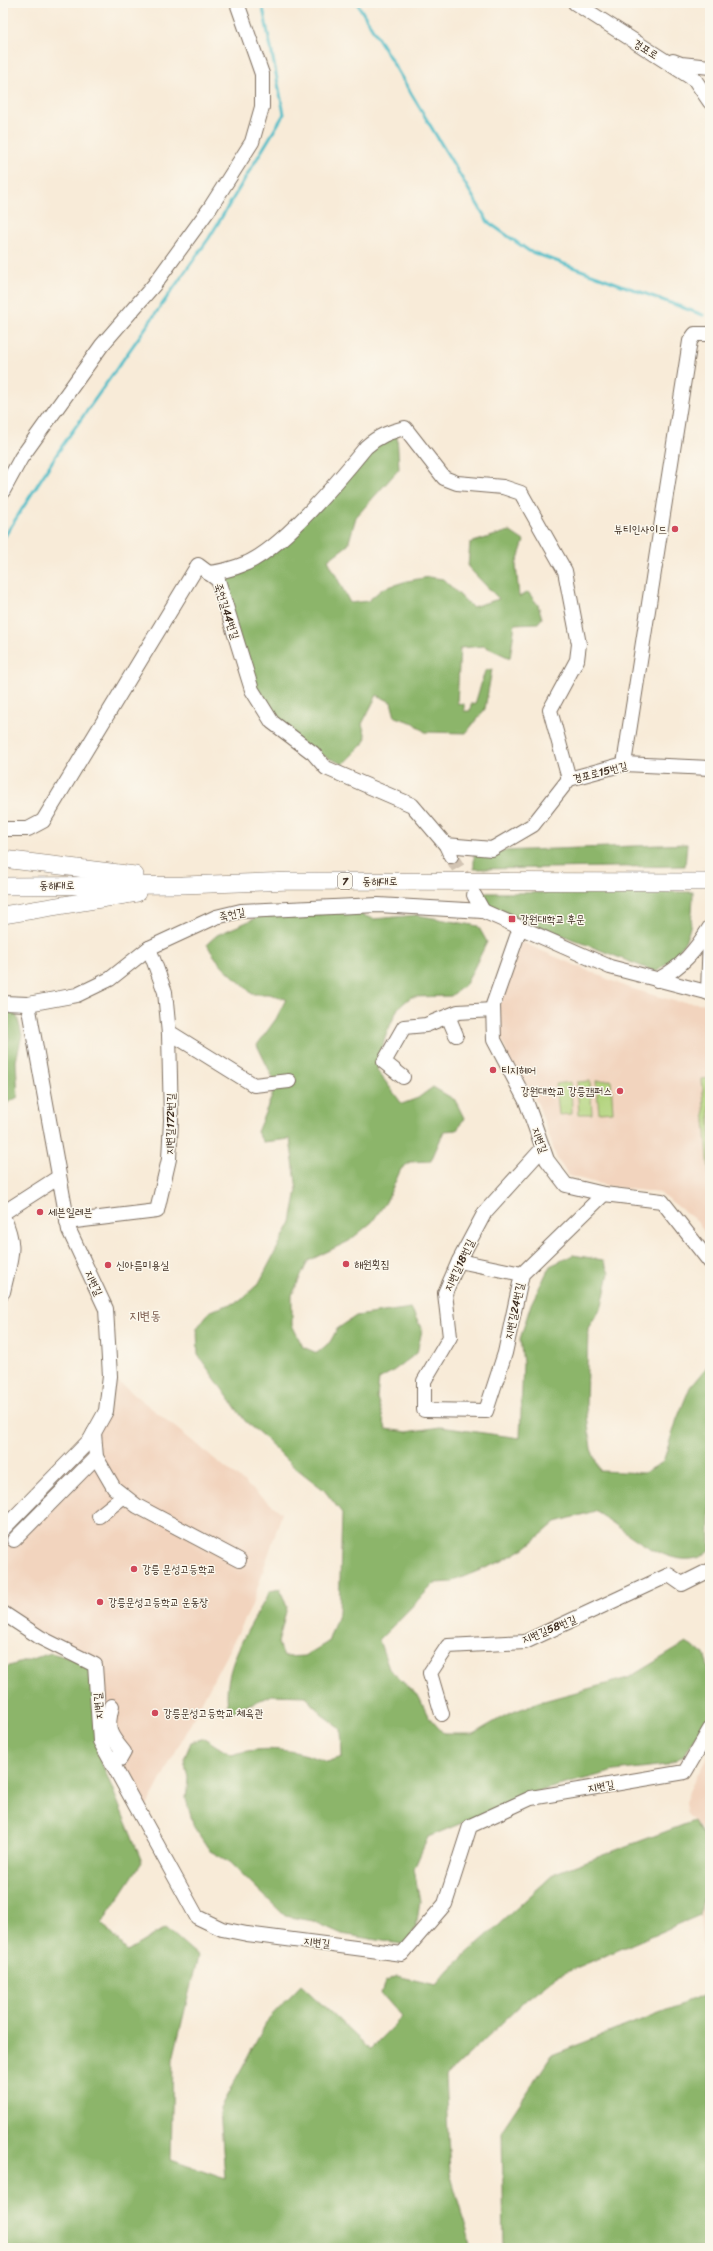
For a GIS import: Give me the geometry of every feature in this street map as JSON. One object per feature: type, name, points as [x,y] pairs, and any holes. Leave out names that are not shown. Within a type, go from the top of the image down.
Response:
[{"type":"main road","points":[[3,859],[135,875]]},
{"type":"main road","name":"동해대로","points":[[3,876],[392,871],[687,877],[710,882]]},
{"type":"main road","name":"동해대로","points":[[3,886],[183,885],[292,881],[687,877],[710,872]]},
{"type":"main road","points":[[3,915],[183,885]]},
{"type":"street","points":[[3,491],[21,458],[102,345],[154,285],[210,208],[252,142],[262,107],[262,74],[238,3]]},
{"type":"street","name":"경포로","points":[[575,3],[695,80],[710,102]]},
{"type":"street","points":[[646,49],[680,64],[710,67]]},
{"type":"street","points":[[624,764],[690,341],[695,334],[710,334]]},
{"type":"street","points":[[208,573],[220,572],[248,562],[272,546],[301,520],[366,447],[377,437],[389,432],[405,428],[444,478],[457,483],[503,487],[521,493],[565,571],[579,644],[578,660],[550,710],[568,779]]},
{"type":"street","name":"죽헌길44번길","points":[[3,829],[28,829],[43,821],[198,565],[218,580],[252,690],[272,722],[312,752],[326,768],[412,805],[448,851]]},
{"type":"street","name":"경포로15번길","points":[[448,851],[492,849],[533,825],[568,779],[624,764],[710,768]]},
{"type":"street","points":[[474,895],[483,911],[610,967],[709,993],[710,934]]},
{"type":"street","name":"죽헌길","points":[[3,1003],[28,1004],[77,995],[110,979],[149,948],[216,917],[241,911],[378,904],[483,911]]},
{"type":"street","points":[[658,980],[682,964],[691,955],[710,927]]},
{"type":"street","name":"지변길","points":[[520,928],[493,1005],[494,1040],[526,1101],[547,1160],[566,1185],[604,1194],[662,1201],[710,1262]]},
{"type":"street","name":"지변길172번길","points":[[67,1222],[157,1210],[169,1159],[171,1120],[169,1032],[165,992],[149,948]]},
{"type":"street","name":"지변길","points":[[3,1529],[90,1440],[106,1411],[110,1376],[106,1309],[69,1230],[28,1004]]},
{"type":"street","points":[[403,1077],[384,1062],[404,1027],[426,1025],[458,1012],[493,1010]]},
{"type":"street","points":[[448,1016],[456,1035]]},
{"type":"street","points":[[169,1032],[254,1085],[289,1081]]},
{"type":"street","name":"지변길18번길","points":[[486,1411],[424,1410],[424,1381],[450,1337],[445,1293],[459,1261],[485,1212],[543,1148]]},
{"type":"street","points":[[3,1292],[13,1246],[10,1232],[3,1214],[59,1177]]},
{"type":"street","name":"지변길24번길","points":[[486,1411],[506,1353],[522,1274],[604,1194]]},
{"type":"street","points":[[459,1261],[522,1274]]},
{"type":"street","points":[[94,1433],[96,1457],[114,1488],[137,1506],[239,1560]]},
{"type":"street","points":[[14,1540],[96,1457]]},
{"type":"street","points":[[99,1516],[124,1496]]},
{"type":"street","name":"지변길58번길","points":[[442,1714],[430,1674],[448,1646],[525,1642],[669,1575],[682,1584],[710,1570]]},
{"type":"street","name":"지변길","points":[[3,1613],[41,1638],[95,1665],[100,1741],[197,1918],[222,1929],[247,1934],[402,1954],[445,1904],[470,1826],[531,1798],[685,1772],[710,1729]]},
{"type":"street","points":[[108,1756],[115,1760],[120,1759],[124,1752],[109,1734],[108,1720],[112,1706]]},
{"type":"shaded area","name":"강원대학교 강릉캠퍼스","points":[[521,942],[626,987],[674,1001],[710,1004],[710,1241],[697,1221],[660,1193],[608,1186],[569,1176],[557,1159],[538,1104],[509,1059],[499,1031],[498,1009]]},
{"type":"shaded area","name":"강릉 문성고등학교","points":[[110,1375],[282,1513],[251,1608],[146,1808],[138,1810],[100,1741],[95,1665],[3,1613],[3,1529],[90,1440]]},
{"type":"shaded area","points":[[710,1753],[710,1838],[687,1814],[685,1802],[692,1784]]},
{"type":"shaded area","points":[[710,1863],[710,1949],[702,1944],[700,1915]]},
{"type":"green space","points":[[397,434],[399,469],[356,517],[348,545],[328,560],[350,603],[368,601],[382,589],[407,581],[429,577],[443,579],[472,607],[499,599],[468,567],[470,543],[509,531],[524,541],[516,565],[519,597],[528,592],[538,605],[542,618],[538,623],[515,624],[510,658],[484,646],[460,648],[457,703],[464,704],[464,711],[470,711],[471,704],[475,704],[485,671],[492,669],[485,709],[466,733],[425,732],[414,723],[395,717],[391,702],[377,695],[362,724],[366,737],[363,744],[343,764],[324,756],[298,741],[274,721],[265,710],[249,675],[235,632],[220,577],[249,564],[377,438]]},
{"type":"green space","points":[[687,844],[685,866],[474,869],[474,852]]},
{"type":"green space","points":[[693,892],[690,929],[682,947],[676,955],[656,972],[488,906],[478,893]]},
{"type":"green space","points":[[350,911],[374,919],[417,915],[478,926],[487,942],[466,984],[451,996],[411,997],[398,1008],[385,1037],[377,1070],[402,1104],[418,1098],[433,1087],[455,1100],[464,1118],[457,1130],[444,1131],[431,1161],[410,1162],[401,1169],[386,1202],[372,1222],[349,1241],[308,1261],[292,1295],[292,1325],[303,1347],[317,1353],[330,1342],[337,1329],[356,1316],[411,1308],[422,1330],[417,1353],[393,1371],[379,1379],[377,1398],[386,1429],[407,1432],[440,1427],[520,1438],[523,1363],[520,1339],[531,1304],[550,1266],[573,1255],[603,1260],[609,1273],[602,1306],[588,1328],[586,1406],[591,1449],[600,1471],[644,1473],[663,1462],[677,1419],[690,1387],[710,1363],[710,1549],[701,1557],[684,1559],[671,1557],[657,1552],[595,1511],[556,1522],[528,1546],[502,1561],[451,1582],[435,1583],[379,1640],[389,1669],[419,1697],[428,1716],[444,1734],[473,1734],[506,1715],[536,1703],[628,1678],[686,1643],[704,1654],[710,1671],[710,1716],[683,1756],[666,1765],[615,1771],[539,1791],[428,1837],[414,1869],[420,1902],[416,1927],[405,1945],[342,1934],[313,1921],[285,1916],[230,1862],[210,1851],[194,1827],[186,1799],[188,1778],[184,1759],[191,1742],[204,1738],[231,1755],[267,1749],[291,1751],[327,1762],[342,1757],[341,1729],[321,1714],[306,1696],[272,1695],[229,1713],[227,1697],[228,1681],[232,1665],[238,1649],[270,1591],[280,1589],[287,1607],[278,1643],[284,1657],[305,1656],[328,1642],[339,1612],[342,1513],[324,1490],[288,1462],[263,1436],[245,1421],[198,1355],[197,1328],[210,1311],[240,1301],[259,1283],[291,1222],[297,1190],[290,1139],[263,1142],[257,1132],[272,1096],[275,1082],[257,1045],[276,1019],[286,999],[269,994],[252,994],[221,964],[207,944],[217,935],[263,915]]},
{"type":"green space","points":[[4,1011],[16,1012],[22,1035],[16,1061],[18,1097],[3,1106],[3,1048],[9,1039]]},
{"type":"green space","points":[[710,1078],[710,1174],[709,1174],[702,1079]]},
{"type":"green space","points":[[611,1080],[613,1112],[599,1113],[596,1081]]},
{"type":"green space","points":[[590,1081],[592,1114],[579,1114],[577,1082]]},
{"type":"green space","points":[[571,1082],[572,1114],[559,1115],[556,1084]]},
{"type":"green space","points":[[51,1653],[95,1665],[97,1751],[142,1862],[102,1923],[127,1951],[166,1928],[198,1956],[173,2059],[171,2160],[225,2179],[220,2108],[269,2018],[301,1985],[370,2049],[402,2017],[381,1993],[385,1982],[397,1976],[436,1985],[449,1970],[555,1873],[694,1821],[710,1846],[710,1860],[700,1915],[555,1977],[527,1999],[445,2077],[450,2173],[472,2248],[3,2248],[3,1668]]},
{"type":"green space","points":[[710,1993],[710,2248],[504,2248],[502,2130],[552,2055]]},
{"type":"waterway","points":[[3,539],[62,446],[209,238],[284,114],[262,3]]},
{"type":"waterway","points":[[357,3],[488,222],[529,251],[703,315]]},
{"type":"tunnel","points":[[451,856],[471,890]]},
{"type":"place","name":"뷰티인사이드","points":[[675,529]]},
{"type":"place","name":"강원대학교 후문","points":[[512,919]]},
{"type":"place","name":"티지헤어","points":[[493,1070]]},
{"type":"place","name":"강원대학교 강릉캠퍼스","points":[[620,1091]]},
{"type":"place","name":"세븐일레븐","points":[[40,1212]]},
{"type":"place","name":"해원횟집","points":[[346,1264]]},
{"type":"place","name":"신아름미용실","points":[[108,1265]]},
{"type":"place","name":"강릉 문성고등학교","points":[[134,1569]]},
{"type":"place","name":"강릉문성고등학교 운동장","points":[[100,1602]]},
{"type":"place","name":"강릉문성고등학교 체육관","points":[[155,1713]]},
{"type":"district","name":"지변동","points":[[145,1315]]}]
